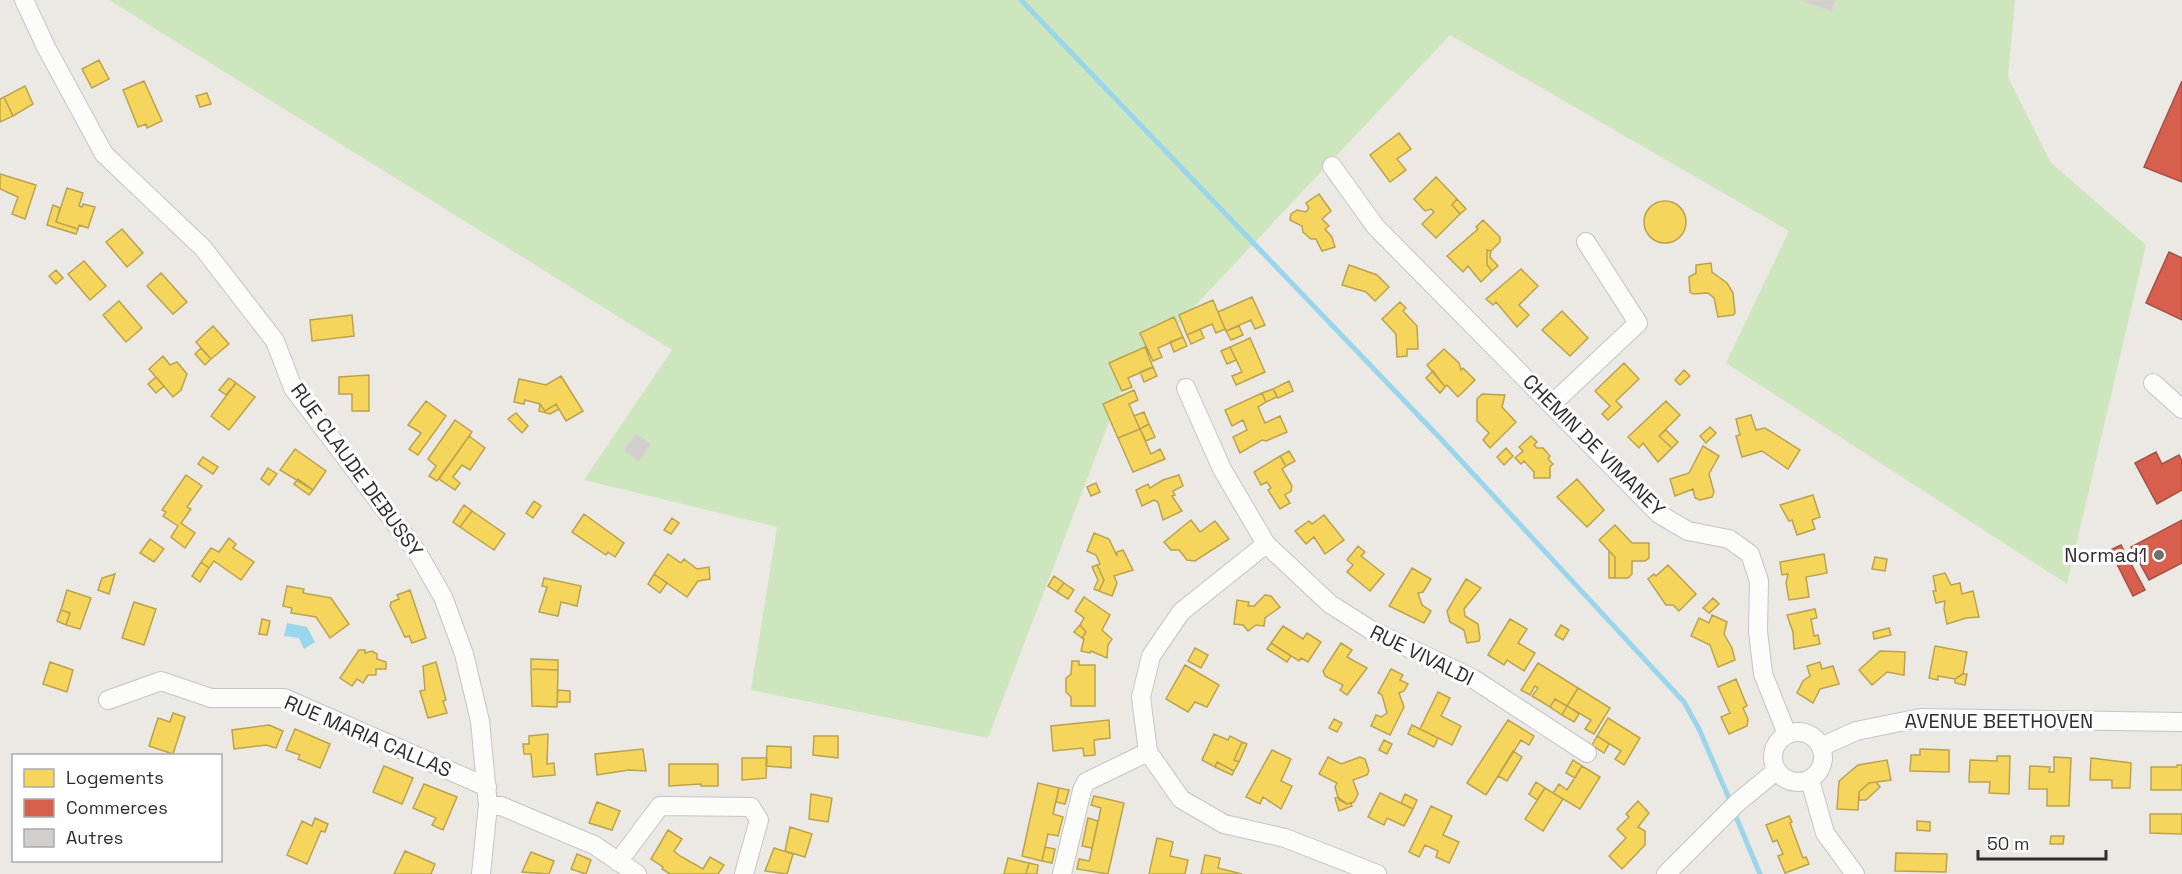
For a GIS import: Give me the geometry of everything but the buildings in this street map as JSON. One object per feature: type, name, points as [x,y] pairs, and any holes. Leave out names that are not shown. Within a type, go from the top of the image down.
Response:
[{"type":"street","name":"RUE CLAUDE DEBUSSY","points":[[24,0],[46,47],[104,154],[203,248],[275,341],[293,388],[417,552],[443,597],[464,654],[480,722],[488,805],[481,874]]},
{"type":"street","name":"CHEMIN DE VIMANEY","points":[[1332,166],[1374,226],[1659,514],[1688,531],[1729,539],[1750,554],[1758,581],[1758,631],[1763,674],[1787,734]]},
{"type":"street","points":[[1552,404],[1638,323],[1586,242]]},
{"type":"street","points":[[2152,383],[2182,409]]},
{"type":"street","name":"RUE VIVALDI","points":[[1186,388],[1222,469],[1266,544],[1330,604],[1371,630],[1472,678],[1587,753]]},
{"type":"street","points":[[1266,544],[1181,612],[1150,656],[1141,697],[1148,752],[1182,799],[1224,824],[1285,838],[1377,874]]},
{"type":"street","name":"RUE MARIA CALLAS","points":[[108,700],[161,681],[211,698],[284,698],[487,787]]},
{"type":"street","name":"AVENUE BEETHOVEN","points":[[1821,747],[1856,731],[1920,718],[2182,722]]},
{"type":"street","points":[[1803,732],[1810,735],[1821,747],[1823,762],[1810,780],[1795,782],[1781,777],[1776,771],[1773,754],[1775,746],[1787,734],[1803,732]]},
{"type":"street","points":[[1062,874],[1082,790],[1086,782],[1148,752]]},
{"type":"street","points":[[1666,874],[1737,803],[1776,771]]},
{"type":"street","points":[[1810,780],[1825,833],[1855,874]]},
{"type":"street","points":[[488,805],[501,807],[594,845],[637,874]]},
{"type":"street","points":[[618,862],[660,806],[751,807],[759,820],[744,874]]},
{"type":"green space","points":[[109,0],[2015,0],[2008,77],[2051,163],[2146,245],[2067,584],[1726,363],[1789,231],[1450,35],[1125,380],[988,738],[751,690],[777,527],[584,480],[672,350]]},
{"type":"water","points":[[287,623],[307,627],[315,642],[304,649],[299,638],[284,636]]},
{"type":"waterway","points":[[1021,0],[1440,438],[1684,702],[1699,729],[1731,803]]},
{"type":"waterway","points":[[1734,812],[1760,874]]},
{"type":"place","name":"Normad1","points":[[2159,555]]}]
